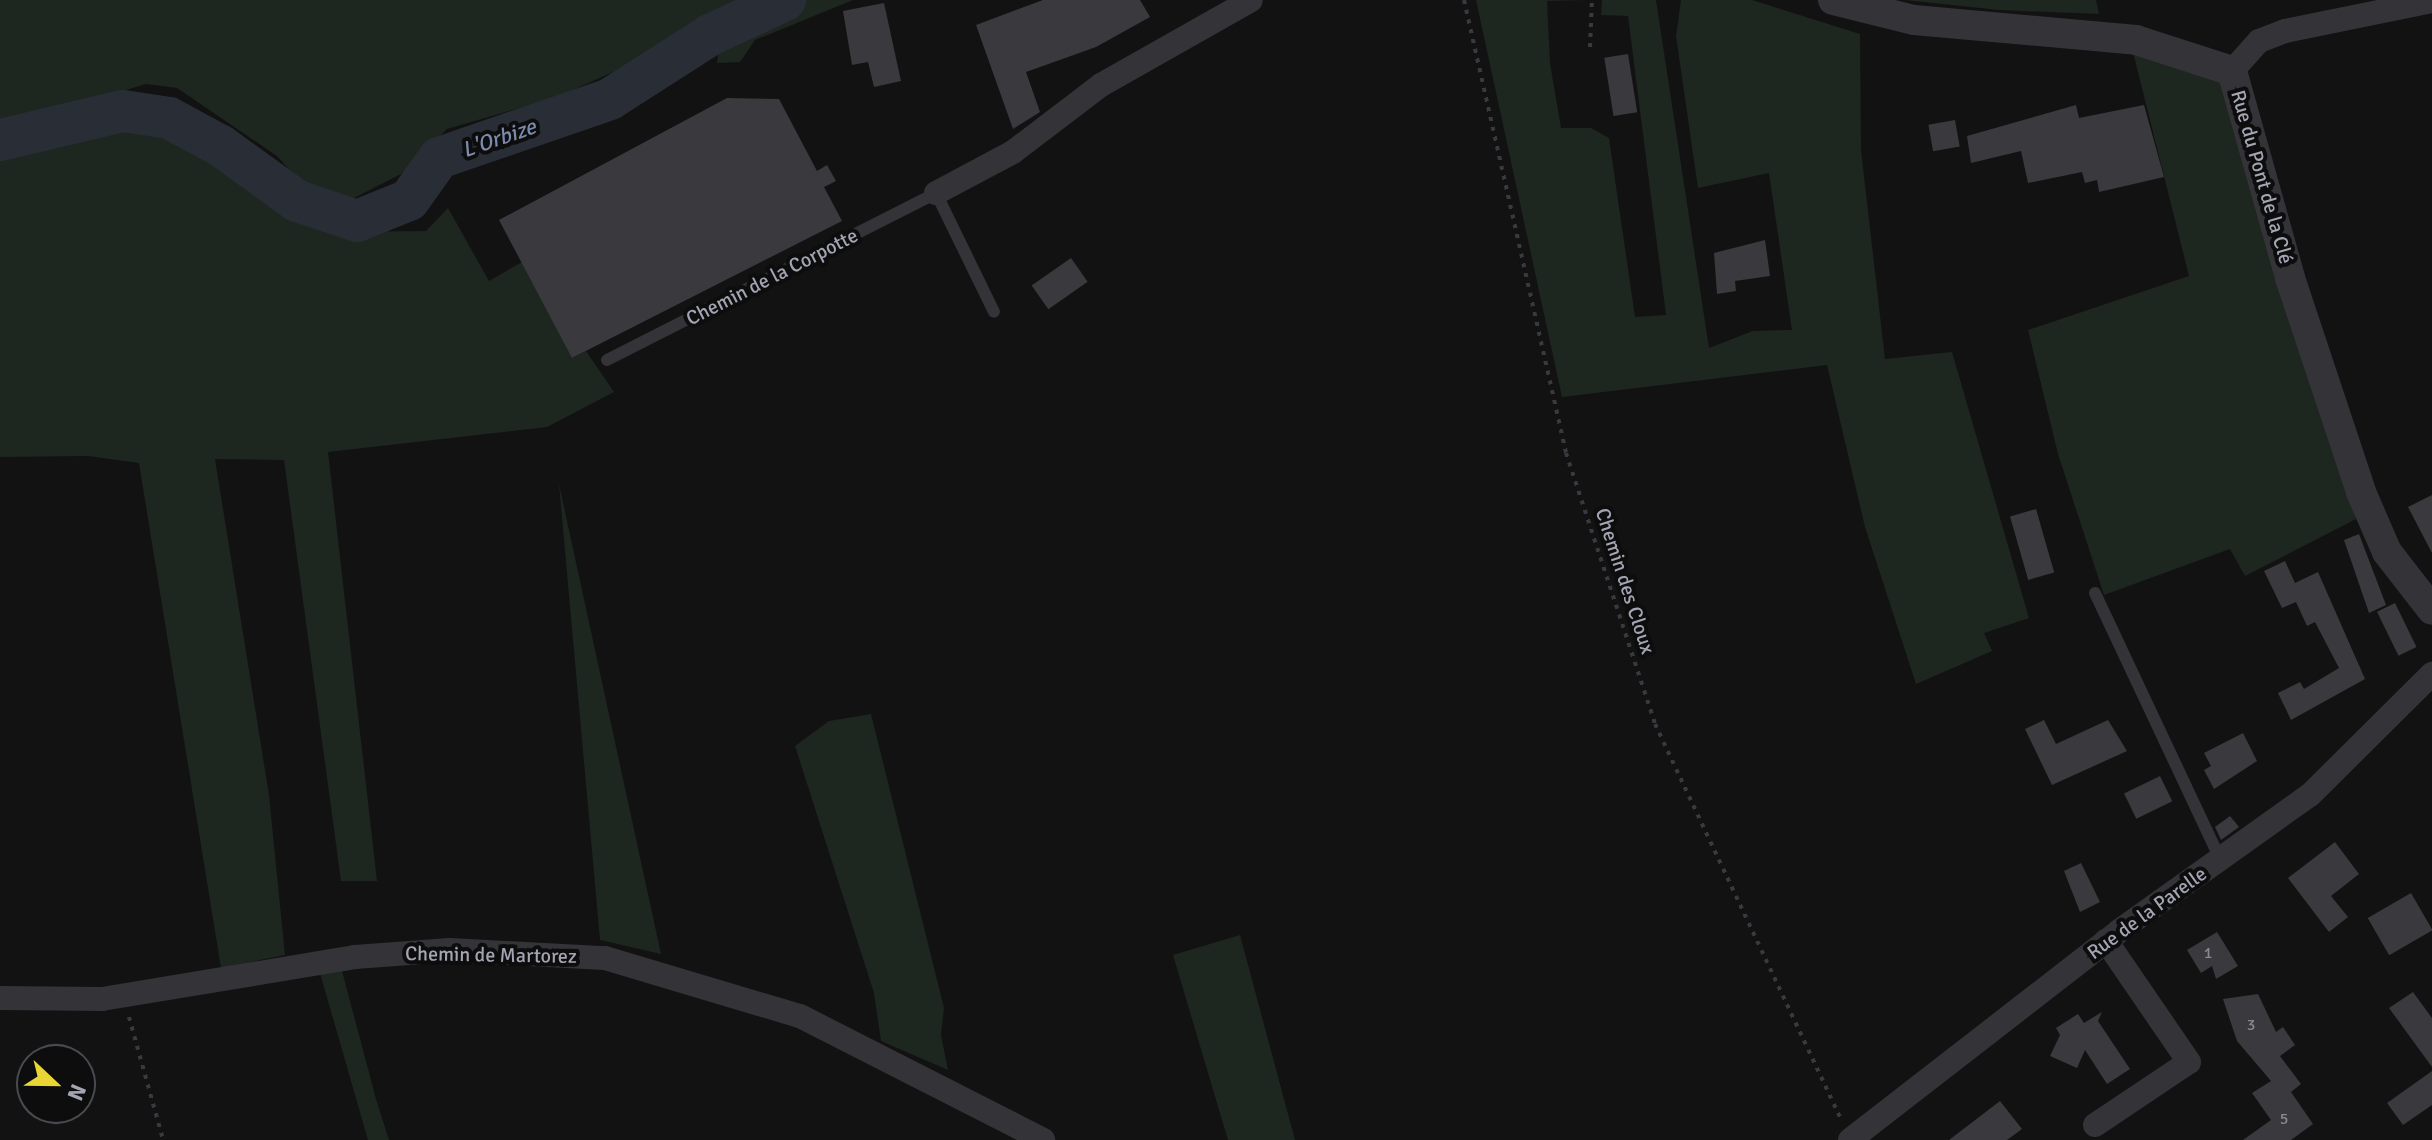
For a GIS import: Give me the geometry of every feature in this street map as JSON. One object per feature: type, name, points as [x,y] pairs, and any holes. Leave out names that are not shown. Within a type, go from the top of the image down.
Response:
[{"type":"street","name":"Chemin de la Corpotte","points":[[936,193],[1013,152],[1101,85],[1251,0]]},
{"type":"street","name":"Rue du Pont de la Clé","points":[[1833,0],[1914,20],[2136,40],[2232,71],[2290,278],[2361,492],[2387,552],[2432,610]]},
{"type":"street","points":[[2232,71],[2259,41],[2285,31],[2432,1]]},
{"type":"street","name":"Rue de la Parelle","points":[[1850,1140],[2106,941],[2221,861],[2337,771],[2432,674]]},
{"type":"street","points":[[2095,1125],[2189,1062],[2106,941]]},
{"type":"street","name":"Chemin de Martorez","points":[[0,998],[122,996],[355,957],[450,950],[605,958],[800,1016],[1043,1140]]},
{"type":"lane","points":[[936,193],[994,312]]},
{"type":"lane","name":"Chemin de la Corpotte","points":[[607,360],[936,193]]},
{"type":"lane","points":[[2095,593],[2221,861]]},
{"type":"path","name":"Chemin des Cloux","points":[[1464,0],[1566,453],[1655,724],[1850,1140]]},
{"type":"path","points":[[1590,47],[1592,0]]},
{"type":"path","points":[[122,996],[163,1140]]},
{"type":"shaded area","points":[[0,0],[853,0],[755,40],[740,62],[717,63],[724,10],[707,17],[633,63],[557,97],[447,129],[401,174],[352,199],[305,187],[277,156],[177,88],[146,84],[0,128]]},
{"type":"shaded area","points":[[1476,0],[1586,0],[1547,1],[1550,63],[1561,128],[1591,128],[1609,138],[1635,317],[1666,315],[1628,16],[1601,15],[1602,0],[1656,0],[1709,348],[1753,331],[1792,330],[1769,173],[1698,188],[1676,36],[1681,0],[1752,0],[1860,34],[1861,150],[1885,359],[1952,352],[2029,618],[1984,633],[1992,651],[1916,684],[1865,527],[1827,365],[1562,397]]},
{"type":"shaded area","points":[[1905,0],[2096,0],[2099,14],[1999,10]]},
{"type":"shaded area","points":[[2133,52],[2223,80],[2356,519],[2245,576],[2230,549],[2104,595],[2058,454],[2028,330],[2189,276]]},
{"type":"shaded area","points":[[144,128],[172,138],[289,214],[335,232],[426,231],[448,208],[489,281],[522,262],[573,358],[586,351],[614,392],[547,427],[328,452],[377,881],[341,881],[284,460],[215,459],[269,795],[285,955],[221,968],[139,463],[88,456],[0,457],[0,149],[92,130]]},
{"type":"shaded area","points":[[559,484],[661,954],[600,940]]},
{"type":"shaded area","points":[[871,714],[944,1008],[941,1035],[948,1070],[881,1041],[874,993],[795,746],[829,721]]},
{"type":"shaded area","points":[[1240,935],[1295,1140],[1228,1140],[1173,955]]},
{"type":"shaded area","points":[[341,967],[389,1140],[368,1140],[320,973]]},
{"type":"building","points":[[1043,0],[1140,0],[1150,17],[1096,47],[1026,72],[1040,112],[1013,129],[976,25]]},
{"type":"building","points":[[884,3],[901,81],[874,87],[868,62],[852,65],[843,11]]},
{"type":"building","points":[[1628,54],[1637,112],[1614,116],[1604,58]]},
{"type":"building","points":[[727,98],[779,99],[817,171],[827,165],[836,181],[824,187],[842,221],[572,358],[499,220]]},
{"type":"building","points":[[2076,105],[2079,118],[2144,105],[2164,177],[2099,192],[2097,180],[2085,183],[2082,172],[2028,183],[2021,151],[1971,163],[1967,136]]},
{"type":"building","points":[[1955,120],[1960,147],[1933,151],[1928,125]]},
{"type":"building","points":[[1765,240],[1770,276],[1735,281],[1736,291],[1717,294],[1714,253]]},
{"type":"building","points":[[1071,258],[1088,282],[1048,309],[1032,286]]},
{"type":"building","points":[[2432,495],[2432,553],[2408,507]]},
{"type":"building","points":[[2036,509],[2054,572],[2028,580],[2010,516]]},
{"type":"building","points":[[2359,534],[2386,605],[2369,613],[2344,540]]},
{"type":"building","points":[[2285,561],[2295,583],[2318,572],[2365,679],[2291,720],[2278,693],[2300,682],[2304,689],[2339,668],[2315,622],[2307,626],[2296,602],[2282,608],[2264,571]]},
{"type":"building","points":[[2395,603],[2416,647],[2399,656],[2377,612]]},
{"type":"building","points":[[2044,720],[2056,744],[2108,720],[2127,751],[2052,785],[2025,729]]},
{"type":"building","points":[[2243,733],[2257,761],[2214,789],[2204,770],[2211,766],[2204,753]]},
{"type":"building","points":[[2160,776],[2172,801],[2136,819],[2124,794]]},
{"type":"building","points":[[2230,816],[2239,827],[2221,840],[2215,827]]},
{"type":"building","points":[[2335,842],[2359,874],[2331,896],[2348,917],[2329,932],[2288,878]]},
{"type":"building","points":[[2081,863],[2100,902],[2080,912],[2064,871]]},
{"type":"building","points":[[2411,893],[2432,931],[2389,955],[2368,918]]},
{"type":"building","points":[[2217,932],[2238,966],[2216,979],[2212,966],[2201,973],[2187,950]]},
{"type":"building","points":[[2413,992],[2432,1018],[2432,1067],[2389,1008]]},
{"type":"building","points":[[2258,994],[2276,1032],[2283,1027],[2295,1045],[2280,1056],[2301,1084],[2291,1092],[2313,1124],[2291,1140],[2243,1140],[2271,1120],[2252,1093],[2271,1081],[2237,1041],[2223,999]]},
{"type":"building","points":[[2102,1012],[2098,1021],[2130,1069],[2107,1084],[2085,1050],[2077,1068],[2050,1056],[2060,1035],[2056,1028],[2078,1014],[2084,1023]]},
{"type":"building","points":[[2432,1071],[2432,1105],[2403,1125],[2387,1103]]},
{"type":"building","points":[[2000,1101],[2022,1129],[2007,1140],[1949,1140]]},
{"type":"waterway","name":"L'Orbize","points":[[0,140],[123,111],[169,118],[221,146],[297,201],[357,221],[409,200],[439,158],[610,99],[710,35],[785,0]]}]
